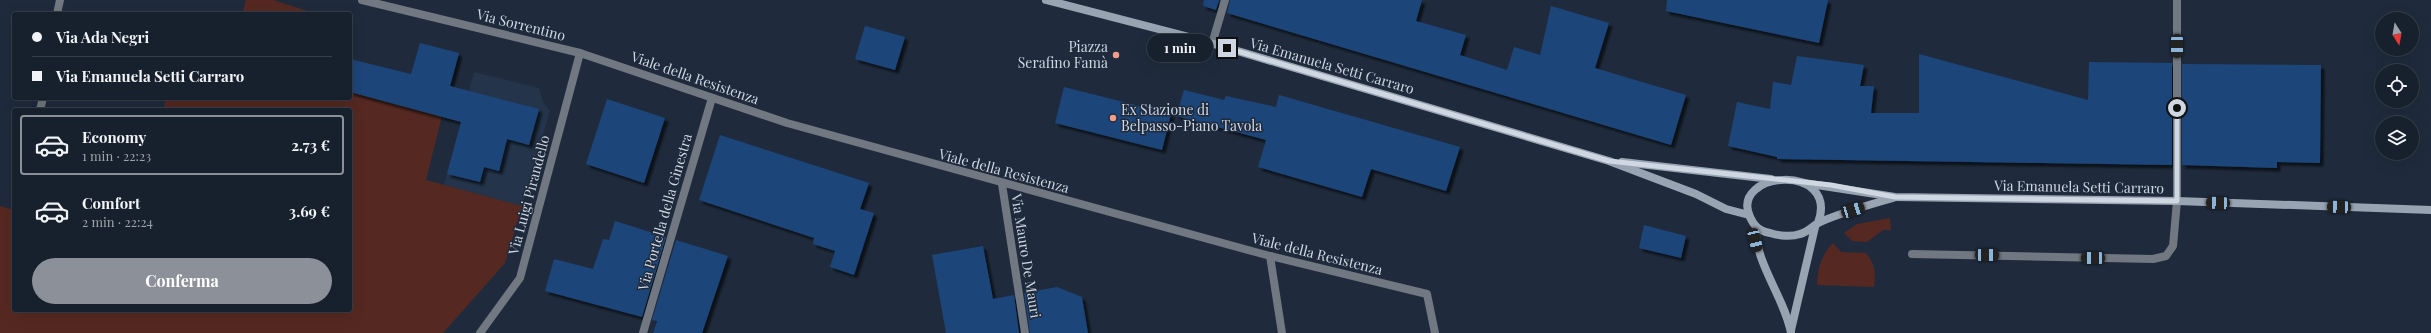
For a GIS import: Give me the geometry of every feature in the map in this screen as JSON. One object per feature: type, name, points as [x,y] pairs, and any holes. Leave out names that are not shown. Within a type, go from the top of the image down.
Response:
[{"type":"street","points":[[57,12],[60,0]]},
{"type":"street","name":"Via Sorrentino","points":[[362,0],[378,2],[580,53]]},
{"type":"street","name":"Via Emanuela Setti Carraro","points":[[1046,0],[1212,44],[1609,161]]},
{"type":"street","points":[[1212,44],[1225,0]]},
{"type":"street","points":[[1912,254],[2153,259],[2166,256],[2173,246],[2177,201],[2177,0]]},
{"type":"street","name":"Viale della Resistenza","points":[[580,53],[787,123],[1002,184],[1270,256],[1427,294],[1435,333]]},
{"type":"street","name":"Via Luigi Pirandello","points":[[480,333],[520,278],[580,53]]},
{"type":"street","name":"Via Portella della Ginestra","points":[[643,333],[712,98]]},
{"type":"street","points":[[1609,161],[1831,185],[1895,197]]},
{"type":"street","points":[[1609,161],[1696,194],[1726,209],[1749,214]]},
{"type":"street","points":[[1772,179],[1764,183],[1753,192],[1748,206],[1749,214],[1756,227],[1758,250],[1771,277],[1791,332]]},
{"type":"street","points":[[1791,332],[1821,214],[1819,200],[1812,188],[1804,183]]},
{"type":"street","name":"Via Mauro De Mauri","points":[[1002,184],[1025,333]]},
{"type":"street","points":[[1756,227],[1770,233],[1799,235],[1817,225],[1895,197]]},
{"type":"street","name":"Via Emanuela Setti Carraro","points":[[1895,197],[2177,201],[2431,210]]},
{"type":"street","points":[[1270,256],[1282,333]]},
{"type":"shaded area","points":[[246,0],[273,0],[311,12],[243,12]]},
{"type":"shaded area","points":[[474,72],[539,88],[543,102],[550,111],[522,206],[444,185]]},
{"type":"shaded area","points":[[352,93],[442,116],[426,180],[522,206],[505,263],[443,333],[0,333],[0,206],[12,209],[12,312],[352,312],[352,108],[164,108],[165,100],[352,100]]},
{"type":"shaded area","points":[[1890,218],[1891,230],[1883,230],[1867,242],[1852,241],[1844,233],[1857,224]]},
{"type":"shaded area","points":[[1833,243],[1841,252],[1866,253],[1874,269],[1874,287],[1817,285],[1821,262]]},
{"type":"building","points":[[1204,0],[1219,0],[1216,10],[1203,6]]},
{"type":"building","points":[[1230,0],[1422,0],[1416,21],[1466,35],[1460,55],[1507,70],[1514,47],[1540,55],[1551,6],[1609,23],[1595,68],[1686,95],[1671,145],[1227,13]]},
{"type":"building","points":[[1667,0],[1828,0],[1819,43],[1666,11]]},
{"type":"building","points":[[865,26],[905,37],[895,70],[855,59]]},
{"type":"building","points":[[420,43],[459,53],[450,86],[539,109],[529,145],[507,139],[499,171],[484,167],[480,182],[447,174],[461,122],[352,93],[352,59],[411,74]]},
{"type":"building","points":[[1919,54],[2088,100],[2089,62],[2172,63],[2172,165],[1777,159],[1777,157],[1728,146],[1737,102],[1770,109],[1773,82],[1791,85],[1797,56],[1864,65],[1860,86],[1874,86],[1871,113],[1919,113]]},
{"type":"building","points":[[2182,64],[2321,65],[2320,163],[2277,162],[2277,168],[2182,165]]},
{"type":"building","name":"Ex Stazione di Belpasso-Piano Tavola","points":[[1064,87],[1171,114],[1162,150],[1055,123]]},
{"type":"building","points":[[1184,90],[1224,100],[1226,96],[1276,107],[1279,95],[1460,147],[1446,191],[1371,169],[1362,197],[1258,167],[1266,140],[1176,116]]},
{"type":"building","points":[[607,99],[665,118],[644,183],[586,164]]},
{"type":"building","points":[[720,135],[869,183],[860,209],[874,213],[854,275],[830,267],[835,251],[813,244],[814,238],[699,200]]},
{"type":"building","points":[[615,221],[666,237],[642,317],[545,291],[554,259],[593,269],[603,239],[609,240]]},
{"type":"building","points":[[1644,225],[1686,236],[1681,258],[1639,248]]},
{"type":"building","points":[[676,240],[728,256],[702,333],[653,333],[657,321],[652,320]]},
{"type":"building","points":[[983,246],[993,299],[1014,295],[1019,333],[946,333],[932,255]]},
{"type":"building","points":[[1057,287],[1082,297],[1088,333],[1030,333],[1024,293]]},
{"type":"place","name":"Piazza Serafino Famà","points":[[1116,55]]},
{"type":"place","name":"Ex Stazione di Belpasso-Piano Tavola","points":[[1113,118]]},
{"type":"route","points":[[1227,48],[1609,161],[1831,185],[1895,197],[2177,201],[2177,108]]}]
